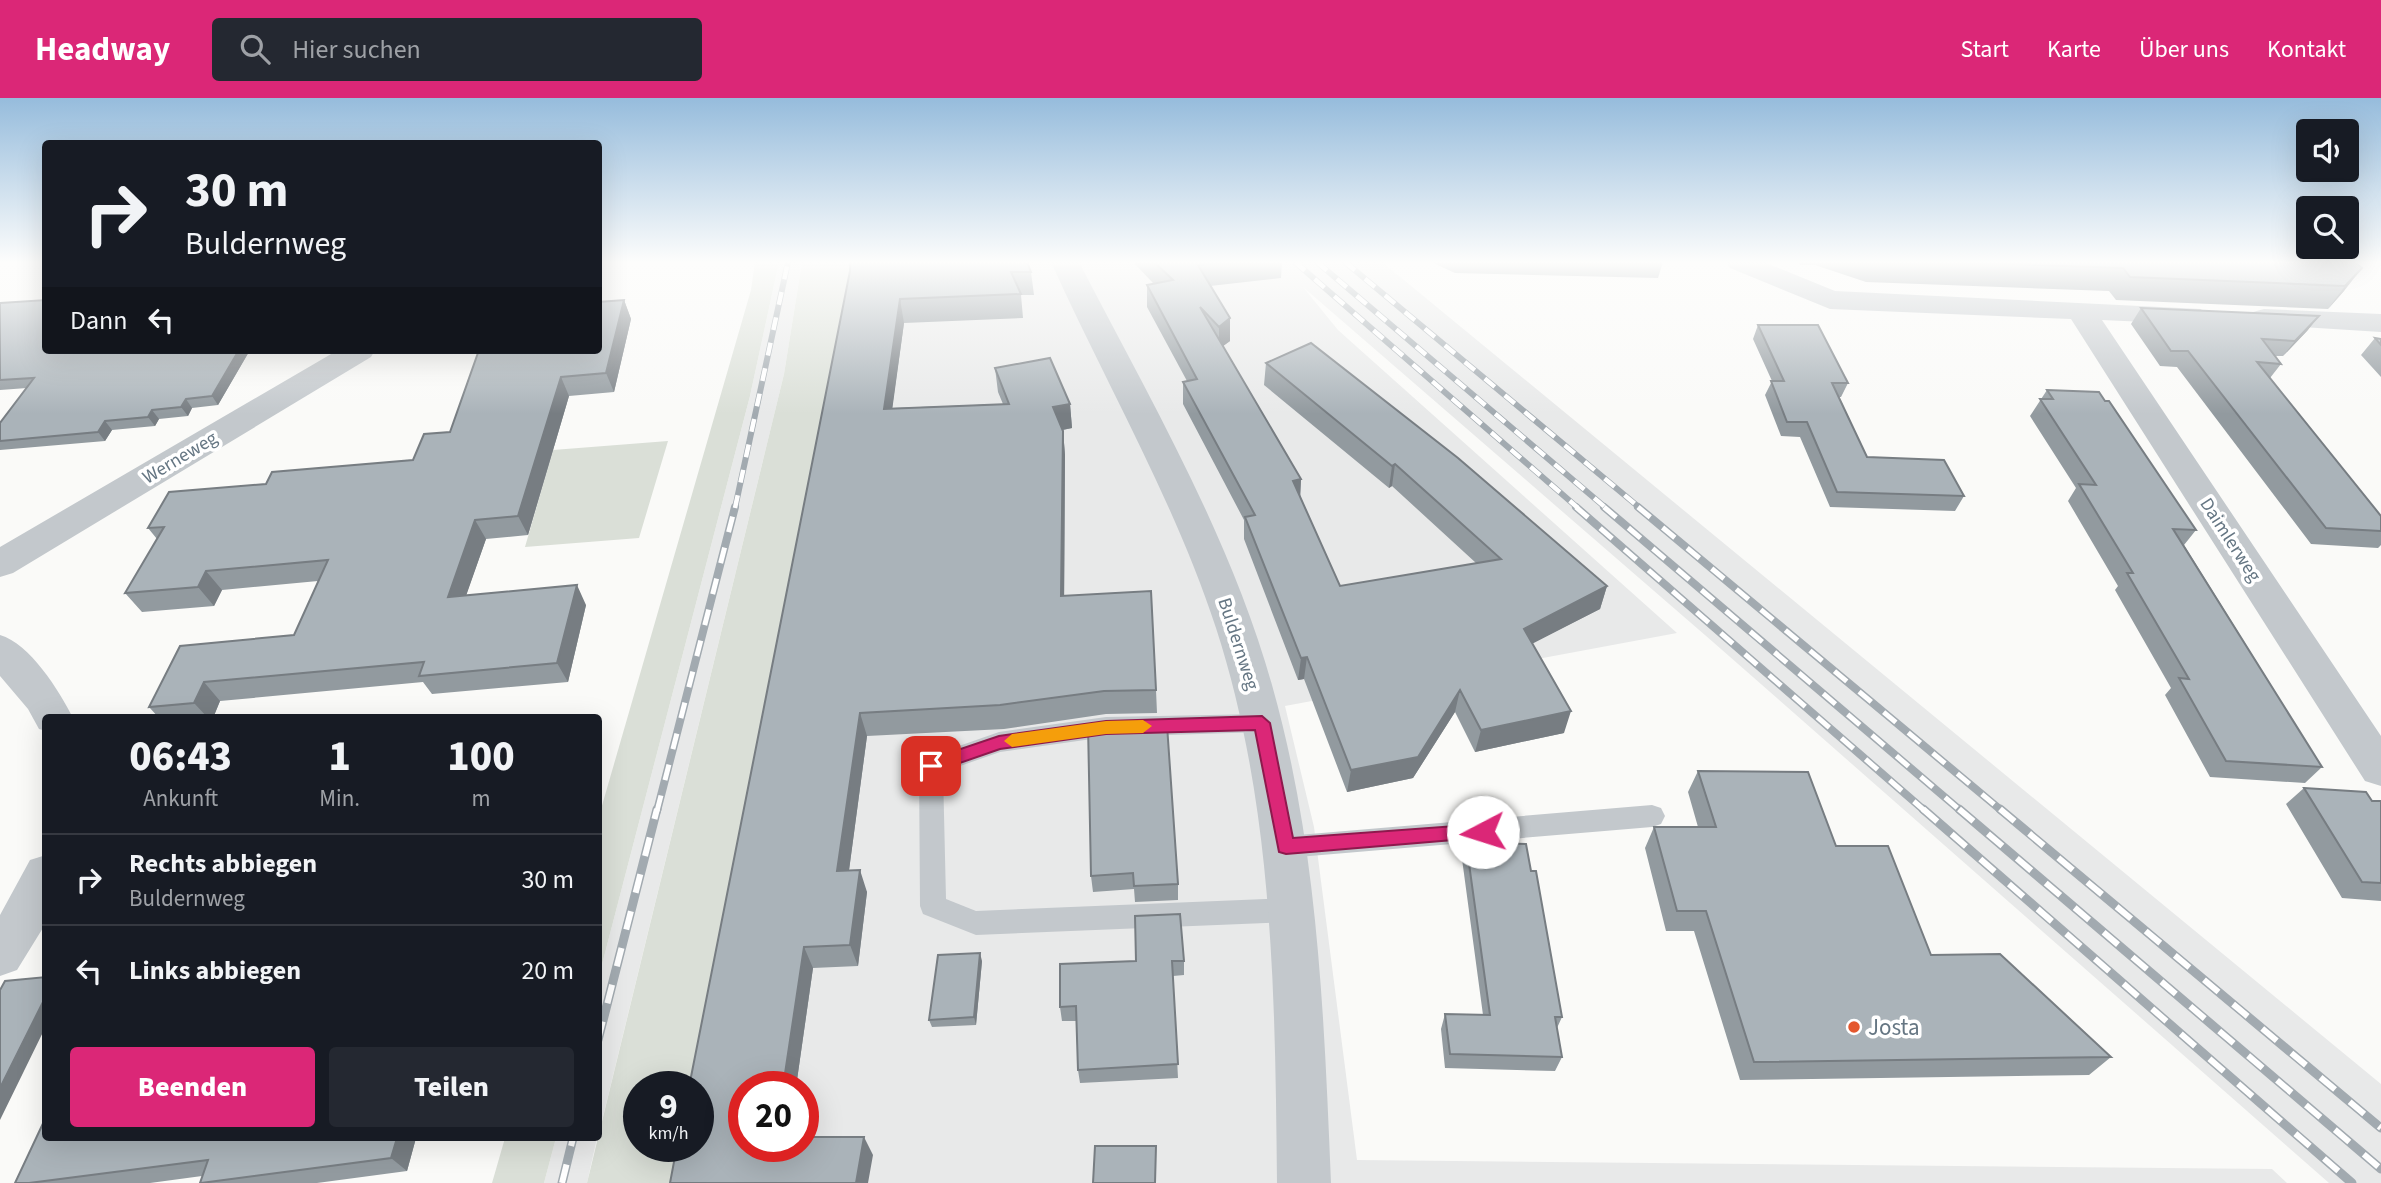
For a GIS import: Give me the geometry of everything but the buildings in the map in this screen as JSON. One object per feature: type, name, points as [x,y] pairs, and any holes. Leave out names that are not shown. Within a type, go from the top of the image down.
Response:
[{"type":"street","name":"Buldernweg","points":[[1090,313],[1196,529],[1227,606],[1262,723],[1286,847],[1292,910],[1304,1183]]},
{"type":"street","name":"Daimlerweg","points":[[2082,313],[2380,769]]},
{"type":"street","points":[[2120,313],[2381,323]]},
{"type":"street","name":"Werneweg","points":[[0,564],[353,354]]},
{"type":"street","points":[[0,649],[43,699],[51,714]]},
{"type":"street","points":[[0,955],[32,905],[42,883]]},
{"type":"lane","points":[[1262,723],[1106,727],[999,742],[931,766],[933,906],[976,922],[1292,910]]},
{"type":"lane","points":[[1286,847],[1652,816]]},
{"type":"shaded area","points":[[744,313],[768,313],[750,396],[602,964],[602,806]]},
{"type":"shaded area","points":[[768,313],[794,313],[784,374],[602,1121],[602,964],[750,396]]},
{"type":"shaded area","points":[[794,313],[845,313],[701,1071],[623,1071],[623,1162],[690,1162],[686,1183],[587,1183],[597,1141],[602,1141],[602,1121],[784,374]]},
{"type":"shaded area","points":[[846,313],[1324,313],[1338,330],[1677,633],[1285,706],[1314,827],[1357,1160],[2272,1169],[2287,1183],[686,1183],[693,1162],[714,1162],[714,1071],[711,1071]]},
{"type":"shaded area","points":[[1333,313],[1444,313],[2381,1084],[2381,1183],[2329,1183],[1713,642]]},
{"type":"shaded area","points":[[668,441],[639,538],[525,547],[553,450]]},
{"type":"shaded area","points":[[504,1141],[555,1141],[544,1183],[492,1183]]},
{"type":"shaded area","points":[[555,1141],[596,1141],[587,1183],[544,1183]]},
{"type":"railway","points":[[735,508],[777,313]]},
{"type":"railway","points":[[1353,313],[1578,508]]},
{"type":"railway","points":[[1376,313],[1606,508]]},
{"type":"railway","points":[[1406,313],[1640,508]]},
{"type":"railway","points":[[657,811],[735,507]]},
{"type":"railway","points":[[1576,507],[1925,811]]},
{"type":"railway","points":[[1604,507],[1961,811]]},
{"type":"railway","points":[[1638,507],[2002,811]]},
{"type":"railway","points":[[602,1024],[657,809]]},
{"type":"railway","points":[[1923,809],[2352,1183]]},
{"type":"railway","points":[[1959,809],[2381,1169]]},
{"type":"railway","points":[[2000,809],[2381,1128]]},
{"type":"railway","points":[[562,1183],[572,1141]]},
{"type":"slow traffic","points":[[1012,741],[1106,727],[1143,726]]},
{"type":"place","name":"Josta","points":[[1854,1027]]},
{"type":"route","points":[[931,766],[999,742],[1106,727],[1262,723],[1286,847],[1483,832]]}]
